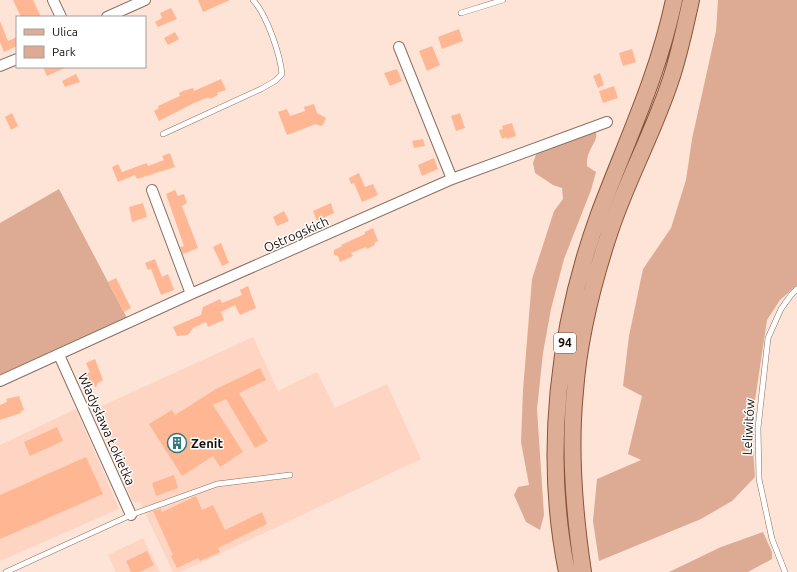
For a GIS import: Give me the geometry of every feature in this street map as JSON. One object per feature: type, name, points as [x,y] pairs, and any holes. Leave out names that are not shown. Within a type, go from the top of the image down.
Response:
[{"type":"main road","name":"94","points":[[567,572],[560,528],[556,459],[556,422],[566,339],[583,264],[599,215],[657,68],[674,0]]},
{"type":"main road","name":"94","points":[[583,572],[574,488],[573,440],[575,390],[585,327],[596,279],[610,230],[670,82],[691,0]]},
{"type":"street","points":[[53,0],[61,16]]},
{"type":"street","points":[[109,16],[145,0]]},
{"type":"street","points":[[399,46],[452,179]]},
{"type":"street","points":[[0,66],[16,59]]},
{"type":"street","name":"Ostrogskich","points":[[0,382],[191,294],[452,179],[607,122]]},
{"type":"street","points":[[152,190],[191,294]]},
{"type":"street","name":"Władysława Łokietka","points":[[59,355],[132,515]]},
{"type":"lane","points":[[163,134],[261,89],[276,81],[282,74],[281,61],[262,14],[253,0]]},
{"type":"lane","points":[[461,13],[503,0]]},
{"type":"lane","name":"Leliwitów","points":[[785,572],[772,539],[758,479],[758,428],[768,338],[780,309],[797,289]]},
{"type":"lane","points":[[6,572],[132,515],[217,484],[290,475]]},
{"type":"shaded area","points":[[253,337],[278,391],[317,372],[335,408],[387,384],[421,459],[181,572],[173,572],[140,502],[133,502],[93,410]]},
{"type":"shaded area","points":[[76,409],[119,509],[0,561],[0,445]]},
{"type":"shaded area","points":[[143,538],[160,572],[116,572],[108,555]]},
{"type":"green space","points":[[718,0],[797,0],[797,285],[780,300],[767,320],[755,400],[753,449],[755,477],[732,501],[701,519],[599,561],[593,521],[597,479],[641,460],[628,454],[642,396],[623,386],[629,336],[643,269],[671,228],[686,180],[692,139],[716,31]]},
{"type":"green space","points":[[595,128],[596,138],[587,159],[587,166],[596,172],[591,190],[564,259],[551,309],[543,353],[537,409],[544,515],[540,530],[526,522],[514,495],[518,487],[529,485],[521,442],[523,390],[532,279],[554,211],[563,199],[562,188],[553,185],[535,173],[533,163],[538,149]]},
{"type":"green space","points":[[59,189],[127,318],[0,378],[0,223]]},
{"type":"green space","points":[[763,532],[772,552],[772,559],[748,572],[669,572],[721,547]]},
{"type":"building","points":[[13,0],[33,0],[41,16],[21,16]]},
{"type":"building","points":[[198,0],[230,0],[203,12]]},
{"type":"building","points":[[171,8],[177,19],[158,27],[155,22],[162,18],[160,13]]},
{"type":"building","points":[[0,21],[8,41],[16,37],[16,46],[4,52],[0,42]]},
{"type":"building","points":[[459,29],[463,41],[442,49],[438,37]]},
{"type":"building","points":[[175,32],[179,39],[168,45],[164,38]]},
{"type":"building","points":[[432,46],[440,65],[427,71],[419,51]]},
{"type":"building","points":[[632,49],[636,62],[623,66],[619,53]]},
{"type":"building","points":[[43,68],[65,68],[47,76]]},
{"type":"building","points":[[397,69],[402,81],[390,86],[384,73]]},
{"type":"building","points":[[600,73],[604,85],[598,88],[593,76]]},
{"type":"building","points":[[76,74],[80,82],[65,87],[62,81]]},
{"type":"building","points":[[221,79],[226,90],[217,93],[218,95],[210,99],[209,97],[194,103],[159,121],[154,111],[159,108],[158,106],[180,96],[179,93],[183,91],[193,88],[194,91]]},
{"type":"building","points":[[614,86],[618,98],[603,103],[599,91]]},
{"type":"building","points":[[314,104],[317,113],[326,118],[323,125],[320,126],[316,124],[287,135],[278,112],[287,109],[290,116],[305,111],[304,107]]},
{"type":"building","points":[[12,113],[18,126],[11,130],[5,117]]},
{"type":"building","points":[[460,113],[465,128],[456,131],[451,116]]},
{"type":"building","points":[[512,123],[516,136],[502,139],[499,130],[503,129],[502,126]]},
{"type":"building","points":[[423,139],[425,146],[414,148],[412,141]]},
{"type":"building","points":[[170,153],[175,167],[137,179],[135,175],[118,182],[112,167],[118,164],[122,172],[147,163],[148,166],[164,160],[162,156]]},
{"type":"building","points":[[434,158],[438,169],[422,176],[418,165]]},
{"type":"building","points":[[359,173],[365,187],[373,184],[378,195],[362,202],[354,183],[351,184],[349,178]]},
{"type":"building","points":[[175,190],[178,196],[184,194],[187,203],[182,206],[198,248],[183,254],[180,247],[184,246],[166,194]]},
{"type":"building","points":[[143,203],[147,217],[132,222],[129,207]]},
{"type":"building","points":[[331,203],[334,213],[317,221],[313,211]]},
{"type":"building","points":[[284,211],[289,221],[277,226],[273,217]]},
{"type":"building","points":[[373,228],[378,241],[374,243],[375,245],[367,249],[366,247],[351,253],[353,256],[340,262],[338,256],[334,255],[334,250],[342,246],[341,245],[365,234],[365,232]]},
{"type":"building","points":[[221,243],[229,263],[222,266],[213,247]]},
{"type":"building","points":[[155,259],[162,277],[168,274],[174,290],[161,295],[151,269],[148,270],[145,263]]},
{"type":"building","points":[[116,278],[131,308],[124,312],[108,282]]},
{"type":"building","points":[[248,286],[256,308],[240,315],[235,305],[221,312],[224,320],[208,327],[206,322],[193,328],[188,335],[177,336],[173,327],[201,315],[203,307],[220,299],[222,303],[242,295],[240,290]]},
{"type":"building","points":[[95,359],[103,380],[98,383],[96,387],[90,384],[85,374],[90,372],[86,363]]},
{"type":"building","points":[[260,368],[266,380],[239,393],[268,441],[255,448],[226,399],[213,405],[243,452],[220,467],[213,456],[182,476],[149,424],[172,410],[175,415],[216,389]]},
{"type":"building","points":[[19,396],[24,410],[21,411],[21,413],[0,420],[0,405],[7,402],[6,399]]},
{"type":"building","points":[[57,427],[63,441],[30,456],[24,442]]},
{"type":"building","points":[[86,457],[103,494],[0,539],[0,495]]},
{"type":"building","points":[[174,475],[178,488],[156,496],[152,483]]},
{"type":"building","points":[[196,496],[202,510],[213,505],[225,530],[262,512],[267,524],[218,548],[220,552],[200,561],[198,558],[177,568],[171,556],[173,555],[153,511],[161,509],[162,512]]},
{"type":"building","points":[[147,551],[154,565],[140,572],[131,572],[126,561]]},
{"type":"place","name":"Zenit","points":[[177,443]]}]
